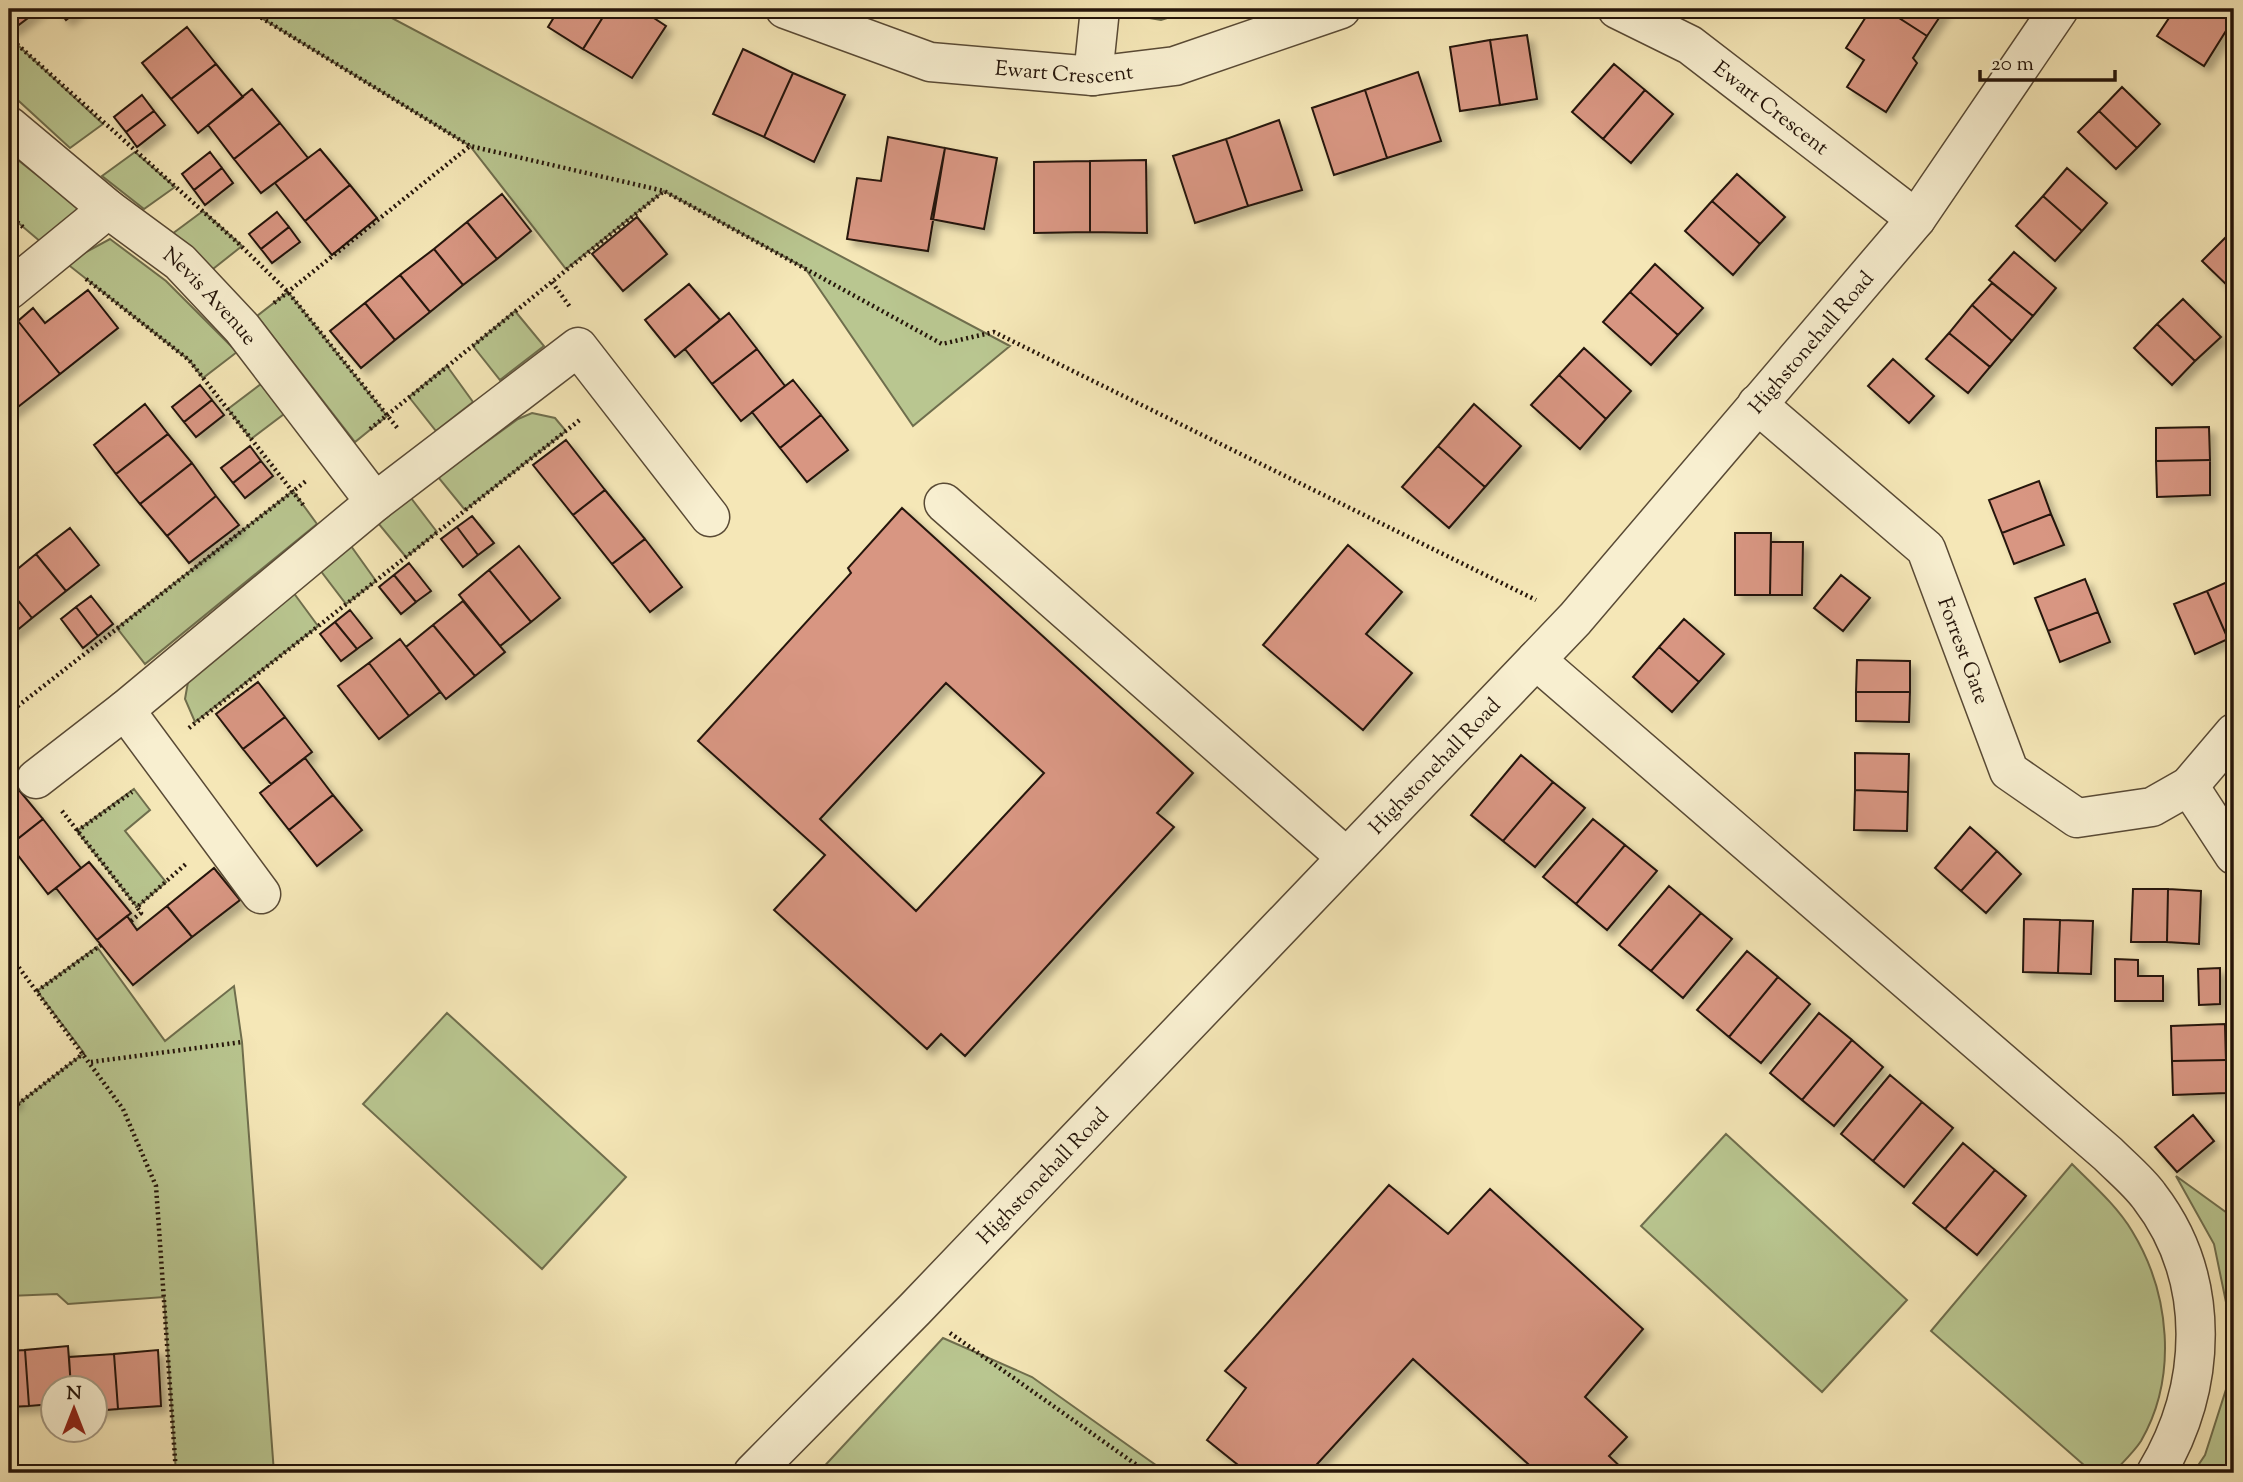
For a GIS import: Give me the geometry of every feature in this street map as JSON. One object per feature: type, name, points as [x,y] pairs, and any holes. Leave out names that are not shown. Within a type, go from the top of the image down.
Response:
[{"type":"street","name":"Ewart Crescent","points":[[785,9],[930,62],[1093,76],[1175,66],[1341,9]]},
{"type":"street","points":[[1093,76],[1100,9]]},
{"type":"street","name":"Ewart Crescent","points":[[1618,9],[1690,45],[1916,219]]},
{"type":"street","name":"Highstonehall Road","points":[[753,1473],[915,1309],[1575,619],[1916,219],[2059,9]]},
{"type":"street","name":"Nevis Avenue","points":[[9,126],[108,209],[180,262],[243,328],[375,502]]},
{"type":"street","points":[[9,290],[108,209]]},
{"type":"street","points":[[36,779],[125,710],[375,502],[578,347],[710,517]]},
{"type":"street","name":"Forrest Gate","points":[[1757,404],[1926,549],[2008,771],[2077,818],[2152,807],[2189,786],[2234,733]]},
{"type":"street","points":[[944,503],[1346,857]]},
{"type":"street","points":[[1536,660],[2098,1145],[2150,1197],[2178,1247],[2193,1300],[2197,1357],[2188,1404],[2172,1446],[2156,1473]]},
{"type":"street","points":[[125,710],[261,894]]},
{"type":"street","points":[[2189,786],[2234,855]]},
{"type":"path","points":[[247,9],[470,146],[664,191],[942,344],[994,332],[1575,619]]},
{"type":"path","points":[[9,37],[237,242],[288,292],[426,463]]},
{"type":"path","points":[[243,328],[470,146]]},
{"type":"path","points":[[9,713],[293,491],[664,191]]},
{"type":"path","points":[[9,215],[189,360],[330,540]]},
{"type":"path","points":[[552,282],[575,312]]},
{"type":"path","points":[[77,831],[140,786],[143,769],[157,753],[613,393]]},
{"type":"path","points":[[36,779],[137,906],[141,912],[131,921]]},
{"type":"path","points":[[137,906],[217,836]]},
{"type":"path","points":[[37,991],[101,945]]},
{"type":"path","points":[[9,954],[91,1062],[123,1110],[156,1186],[176,1473]]},
{"type":"path","points":[[91,1062],[242,1042]]},
{"type":"path","points":[[9,1111],[84,1053]]},
{"type":"path","points":[[915,1309],[1148,1473]]},
{"type":"green space","points":[[247,9],[375,9],[1010,346],[913,426],[805,268],[664,191],[566,269],[470,146]]},
{"type":"green space","points":[[1132,9],[1196,9],[1161,20],[1131,15]]},
{"type":"green space","points":[[9,37],[103,124],[70,148],[9,92]]},
{"type":"green space","points":[[135,152],[175,187],[144,209],[102,176]]},
{"type":"green space","points":[[9,153],[79,208],[42,243],[9,215]]},
{"type":"green space","points":[[203,211],[242,246],[213,269],[172,234]]},
{"type":"green space","points":[[110,239],[166,281],[237,352],[203,378],[189,360],[66,263]]},
{"type":"green space","points":[[288,292],[387,416],[355,442],[257,316]]},
{"type":"green space","points":[[515,311],[544,346],[500,380],[473,346]]},
{"type":"green space","points":[[447,366],[473,402],[436,431],[409,397]]},
{"type":"green space","points":[[261,384],[284,414],[251,439],[228,409]]},
{"type":"green space","points":[[532,413],[555,418],[566,431],[465,510],[438,477],[518,419]]},
{"type":"green space","points":[[293,491],[317,524],[145,664],[117,628]]},
{"type":"green space","points":[[411,498],[437,532],[406,557],[378,523]]},
{"type":"green space","points":[[351,546],[376,581],[346,604],[320,570]]},
{"type":"green space","points":[[293,592],[318,626],[195,722],[185,699],[188,682]]},
{"type":"green space","points":[[134,789],[150,810],[125,831],[166,882],[137,907],[77,831]]},
{"type":"green space","points":[[97,947],[165,1041],[234,986],[242,1042],[274,1473],[176,1473],[164,1297],[68,1304],[57,1294],[9,1296],[9,1111],[84,1053],[37,991]]},
{"type":"green space","points":[[447,1013],[626,1177],[542,1269],[363,1104]]},
{"type":"green space","points":[[1726,1134],[1907,1300],[1822,1392],[1641,1226]]},
{"type":"green space","points":[[2072,1164],[2112,1204],[2132,1231],[2155,1281],[2165,1335],[2161,1390],[2153,1416],[2141,1441],[2113,1473],[2093,1473],[1931,1331]]},
{"type":"green space","points":[[2176,1176],[2234,1218],[2234,1473],[2193,1473],[2205,1455],[2229,1380],[2227,1307],[2214,1244]]},
{"type":"green space","points":[[943,1338],[1032,1377],[1167,1473],[818,1473]]},
{"type":"building","points":[[9,9],[40,9],[12,30],[9,26]]},
{"type":"building","points":[[58,9],[80,9],[66,20]]},
{"type":"building","points":[[559,9],[608,9],[583,49],[548,27]]},
{"type":"building","points":[[608,9],[640,9],[666,26],[632,78],[583,49]]},
{"type":"building","points":[[1871,9],[1885,9],[1927,36],[1913,58],[1917,63],[1886,112],[1847,87],[1864,60],[1846,48]]},
{"type":"building","points":[[1885,9],[1945,9],[1927,36]]},
{"type":"building","points":[[2175,9],[2234,9],[2234,18],[2204,66],[2157,36]]},
{"type":"building","points":[[187,27],[216,64],[171,99],[142,63]]},
{"type":"building","points":[[1527,35],[1537,99],[1500,105],[1490,40]]},
{"type":"building","points":[[1490,40],[1500,105],[1460,111],[1450,47]]},
{"type":"building","points":[[743,49],[793,73],[764,137],[713,114]]},
{"type":"building","points":[[216,64],[243,97],[198,133],[171,99]]},
{"type":"building","points":[[1614,64],[1645,90],[1603,139],[1572,112]]},
{"type":"building","points":[[1418,72],[1441,141],[1387,158],[1365,90]]},
{"type":"building","points":[[793,73],[845,95],[814,162],[764,137]]},
{"type":"building","points":[[2122,87],[2160,124],[2137,148],[2099,111]]},
{"type":"building","points":[[252,89],[280,123],[234,159],[208,125]]},
{"type":"building","points":[[1365,90],[1387,158],[1334,175],[1312,108]]},
{"type":"building","points":[[1645,90],[1673,114],[1631,163],[1603,139]]},
{"type":"building","points":[[142,95],[154,111],[126,132],[114,117]]},
{"type":"building","points":[[154,111],[165,125],[137,147],[126,132]]},
{"type":"building","points":[[2099,111],[2137,148],[2116,169],[2078,132]]},
{"type":"building","points":[[1279,120],[1302,190],[1248,206],[1226,139]]},
{"type":"building","points":[[280,123],[308,158],[261,193],[234,159]]},
{"type":"building","points":[[888,137],[945,148],[928,251],[847,239],[857,178],[881,181]]},
{"type":"building","points":[[1226,139],[1248,206],[1195,223],[1173,156]]},
{"type":"building","points":[[945,148],[997,158],[984,229],[931,219]]},
{"type":"building","points":[[320,149],[350,185],[305,221],[275,183]]},
{"type":"building","points":[[210,152],[222,168],[194,190],[182,174]]},
{"type":"building","points":[[1146,160],[1147,233],[1090,232],[1090,161]]},
{"type":"building","points":[[1090,161],[1090,232],[1034,233],[1034,162]]},
{"type":"building","points":[[222,168],[233,183],[205,205],[194,190]]},
{"type":"building","points":[[2067,168],[2107,203],[2082,231],[2043,196]]},
{"type":"building","points":[[1737,174],[1785,217],[1760,244],[1712,201]]},
{"type":"building","points":[[350,185],[377,218],[332,255],[305,221]]},
{"type":"building","points":[[502,194],[531,231],[497,259],[467,222]]},
{"type":"building","points":[[2043,196],[2082,231],[2055,261],[2016,226]]},
{"type":"building","points":[[1712,201],[1760,244],[1733,275],[1685,231]]},
{"type":"building","points":[[277,212],[289,227],[261,249],[249,234]]},
{"type":"building","points":[[637,217],[667,254],[623,291],[592,254]]},
{"type":"building","points":[[467,222],[497,259],[463,285],[434,249]]},
{"type":"building","points":[[289,227],[300,242],[272,263],[261,249]]},
{"type":"building","points":[[2234,229],[2234,245],[2226,237]]},
{"type":"building","points":[[2226,237],[2234,245],[2234,292],[2202,261]]},
{"type":"building","points":[[434,249],[463,285],[430,312],[400,275]]},
{"type":"building","points":[[2014,252],[2056,288],[2033,316],[1989,280]]},
{"type":"building","points":[[1655,264],[1703,308],[1678,335],[1630,292]]},
{"type":"building","points":[[400,275],[430,312],[395,340],[365,303]]},
{"type":"building","points":[[1992,283],[2033,316],[2012,341],[1972,305]]},
{"type":"building","points":[[689,284],[720,320],[675,357],[645,320]]},
{"type":"building","points":[[88,290],[118,328],[60,374],[18,321],[33,308],[45,323]]},
{"type":"building","points":[[1630,292],[1678,335],[1651,365],[1603,322]]},
{"type":"building","points":[[2183,299],[2221,337],[2195,361],[2157,324]]},
{"type":"building","points":[[365,303],[395,340],[361,368],[330,331]]},
{"type":"building","points":[[1972,305],[2012,341],[1990,367],[1949,333]]},
{"type":"building","points":[[729,313],[757,349],[712,384],[685,349]]},
{"type":"building","points":[[18,321],[60,374],[9,414],[9,352],[12,349],[9,345],[9,328]]},
{"type":"building","points":[[2157,324],[2195,361],[2172,385],[2134,348]]},
{"type":"building","points":[[1949,333],[1990,367],[1968,393],[1926,359]]},
{"type":"building","points":[[1584,348],[1631,391],[1606,419],[1559,375]]},
{"type":"building","points":[[757,349],[785,386],[741,421],[712,384]]},
{"type":"building","points":[[1893,359],[1934,396],[1909,423],[1868,386]]},
{"type":"building","points":[[1559,375],[1606,419],[1580,449],[1531,405]]},
{"type":"building","points":[[793,380],[821,415],[780,448],[752,412]]},
{"type":"building","points":[[200,385],[212,400],[184,422],[172,407]]},
{"type":"building","points":[[212,400],[224,415],[196,437],[184,422]]},
{"type":"building","points":[[145,404],[168,434],[116,474],[94,445]]},
{"type":"building","points":[[1474,404],[1521,446],[1485,487],[1438,446]]},
{"type":"building","points":[[821,415],[848,450],[807,482],[780,448]]},
{"type":"building","points":[[2209,427],[2210,460],[2156,461],[2156,428]]},
{"type":"building","points":[[168,434],[192,463],[140,504],[116,474]]},
{"type":"building","points":[[566,440],[605,490],[573,515],[533,465]]},
{"type":"building","points":[[250,446],[261,461],[233,483],[221,468]]},
{"type":"building","points":[[1438,446],[1485,487],[1449,528],[1402,487]]},
{"type":"building","points":[[2210,460],[2210,495],[2157,497],[2156,461]]},
{"type":"building","points":[[261,461],[273,476],[245,498],[233,483]]},
{"type":"building","points":[[192,463],[216,496],[167,536],[140,504]]},
{"type":"building","points":[[2039,481],[2051,514],[2002,533],[1989,500]]},
{"type":"building","points":[[605,490],[645,539],[612,564],[573,515]]},
{"type":"building","points":[[216,496],[239,525],[189,563],[167,536]]},
{"type":"building","points":[[902,508],[1193,773],[1157,813],[1174,827],[965,1056],[941,1034],[927,1049],[774,910],[825,855],[698,741],[851,573],[848,568]],"holes":[[[946,683],[1044,773],[916,911],[820,819]]]},
{"type":"building","points":[[2051,514],[2064,545],[2014,564],[2002,533]]},
{"type":"building","points":[[472,516],[494,543],[478,555],[457,527]]},
{"type":"building","points":[[457,527],[478,555],[463,567],[441,539]]},
{"type":"building","points":[[70,528],[99,565],[66,591],[36,554]]},
{"type":"building","points":[[1735,533],[1771,533],[1770,595],[1735,595]]},
{"type":"building","points":[[645,539],[682,587],[650,612],[612,564]]},
{"type":"building","points":[[1771,542],[1803,542],[1802,595],[1770,595]]},
{"type":"building","points":[[1348,545],[1402,592],[1366,634],[1412,673],[1363,730],[1263,645]]},
{"type":"building","points":[[519,546],[560,598],[531,622],[489,570]]},
{"type":"building","points":[[36,554],[66,591],[32,618],[9,589],[9,576]]},
{"type":"building","points":[[409,563],[431,591],[416,602],[394,575]]},
{"type":"building","points":[[489,570],[531,622],[500,646],[459,595]]},
{"type":"building","points":[[394,575],[416,602],[401,614],[379,587]]},
{"type":"building","points":[[1841,575],[1870,598],[1843,631],[1814,608]]},
{"type":"building","points":[[2085,579],[2098,612],[2048,631],[2035,598]]},
{"type":"building","points":[[2234,579],[2234,637],[2228,639],[2207,591]]},
{"type":"building","points":[[9,589],[32,618],[9,637]]},
{"type":"building","points":[[2207,591],[2228,639],[2195,654],[2174,604]]},
{"type":"building","points":[[91,596],[113,624],[98,636],[76,607]]},
{"type":"building","points":[[463,601],[505,652],[475,676],[433,625]]},
{"type":"building","points":[[76,607],[98,636],[83,648],[61,619]]},
{"type":"building","points":[[350,610],[372,638],[357,649],[335,622]]},
{"type":"building","points":[[2098,612],[2110,642],[2060,662],[2048,631]]},
{"type":"building","points":[[1684,619],[1724,654],[1699,682],[1659,647]]},
{"type":"building","points":[[335,622],[357,649],[341,661],[320,634]]},
{"type":"building","points":[[433,625],[475,676],[446,699],[406,647]]},
{"type":"building","points":[[400,639],[440,692],[409,716],[369,663]]},
{"type":"building","points":[[1659,647],[1699,682],[1672,712],[1633,677]]},
{"type":"building","points":[[1857,660],[1910,661],[1910,692],[1856,692]]},
{"type":"building","points":[[369,663],[409,716],[379,739],[338,686]]},
{"type":"building","points":[[258,682],[285,717],[243,749],[216,714]]},
{"type":"building","points":[[1856,692],[1910,692],[1909,722],[1856,721]]},
{"type":"building","points":[[285,717],[312,752],[271,784],[243,749]]},
{"type":"building","points":[[1855,753],[1909,754],[1908,792],[1855,790]]},
{"type":"building","points":[[1521,755],[1553,782],[1503,841],[1471,815]]},
{"type":"building","points":[[305,758],[333,795],[289,830],[260,793]]},
{"type":"building","points":[[9,778],[43,819],[10,845],[9,843]]},
{"type":"building","points":[[1553,782],[1585,808],[1535,867],[1503,841]]},
{"type":"building","points":[[1855,790],[1908,792],[1907,831],[1854,830]]},
{"type":"building","points":[[333,795],[362,830],[317,866],[289,830]]},
{"type":"building","points":[[43,819],[81,868],[48,894],[10,845]]},
{"type":"building","points":[[1593,819],[1625,845],[1576,904],[1543,877]]},
{"type":"building","points":[[1970,827],[1997,851],[1961,891],[1935,868]]},
{"type":"building","points":[[1625,845],[1657,871],[1607,930],[1576,904]]},
{"type":"building","points":[[1997,851],[2021,874],[1986,913],[1961,891]]},
{"type":"building","points":[[89,862],[131,913],[97,940],[56,888]]},
{"type":"building","points":[[214,868],[240,900],[192,937],[167,906]]},
{"type":"building","points":[[1669,886],[1701,913],[1651,971],[1619,945]]},
{"type":"building","points":[[2133,889],[2168,889],[2167,942],[2131,942]]},
{"type":"building","points":[[2168,889],[2201,891],[2199,944],[2167,942]]},
{"type":"building","points":[[167,906],[192,937],[133,985],[97,940],[127,916],[137,930]]},
{"type":"building","points":[[1701,913],[1732,939],[1683,998],[1651,971]]},
{"type":"building","points":[[2024,919],[2060,920],[2058,973],[2023,972]]},
{"type":"building","points":[[2060,920],[2093,921],[2091,974],[2058,973]]},
{"type":"building","points":[[1747,951],[1778,977],[1729,1037],[1697,1010]]},
{"type":"building","points":[[2115,959],[2138,960],[2138,976],[2163,976],[2163,1001],[2115,1001]]},
{"type":"building","points":[[2220,968],[2220,1004],[2199,1005],[2198,969]]},
{"type":"building","points":[[1778,977],[1810,1004],[1761,1063],[1729,1037]]},
{"type":"building","points":[[1819,1013],[1852,1040],[1802,1100],[1770,1073]]},
{"type":"building","points":[[2225,1024],[2226,1060],[2172,1061],[2171,1026]]},
{"type":"building","points":[[1852,1040],[1883,1067],[1834,1126],[1802,1100]]},
{"type":"building","points":[[2226,1060],[2226,1093],[2173,1095],[2172,1061]]},
{"type":"building","points":[[1890,1075],[1922,1102],[1873,1161],[1841,1134]]},
{"type":"building","points":[[9,1089],[17,1100],[9,1106]]},
{"type":"building","points":[[1922,1102],[1953,1128],[1904,1187],[1873,1161]]},
{"type":"building","points":[[2193,1115],[2214,1141],[2177,1172],[2155,1147]]},
{"type":"building","points":[[1963,1143],[1995,1170],[1945,1229],[1913,1203]]},
{"type":"building","points":[[1995,1170],[2026,1196],[1977,1255],[1945,1229]]},
{"type":"building","points":[[1389,1185],[1448,1234],[1490,1189],[1643,1329],[1585,1397],[1627,1437],[1609,1456],[1627,1473],[1538,1473],[1413,1359],[1309,1473],[1248,1473],[1207,1440],[1246,1388],[1225,1371]]},
{"type":"building","points":[[68,1346],[70,1374],[38,1374],[38,1405],[29,1406],[25,1350]]},
{"type":"building","points":[[25,1350],[29,1406],[9,1407],[9,1351]]},
{"type":"building","points":[[158,1350],[161,1406],[118,1409],[114,1354]]},
{"type":"building","points":[[114,1354],[118,1409],[108,1410],[108,1374],[70,1374],[69,1357]]}]
